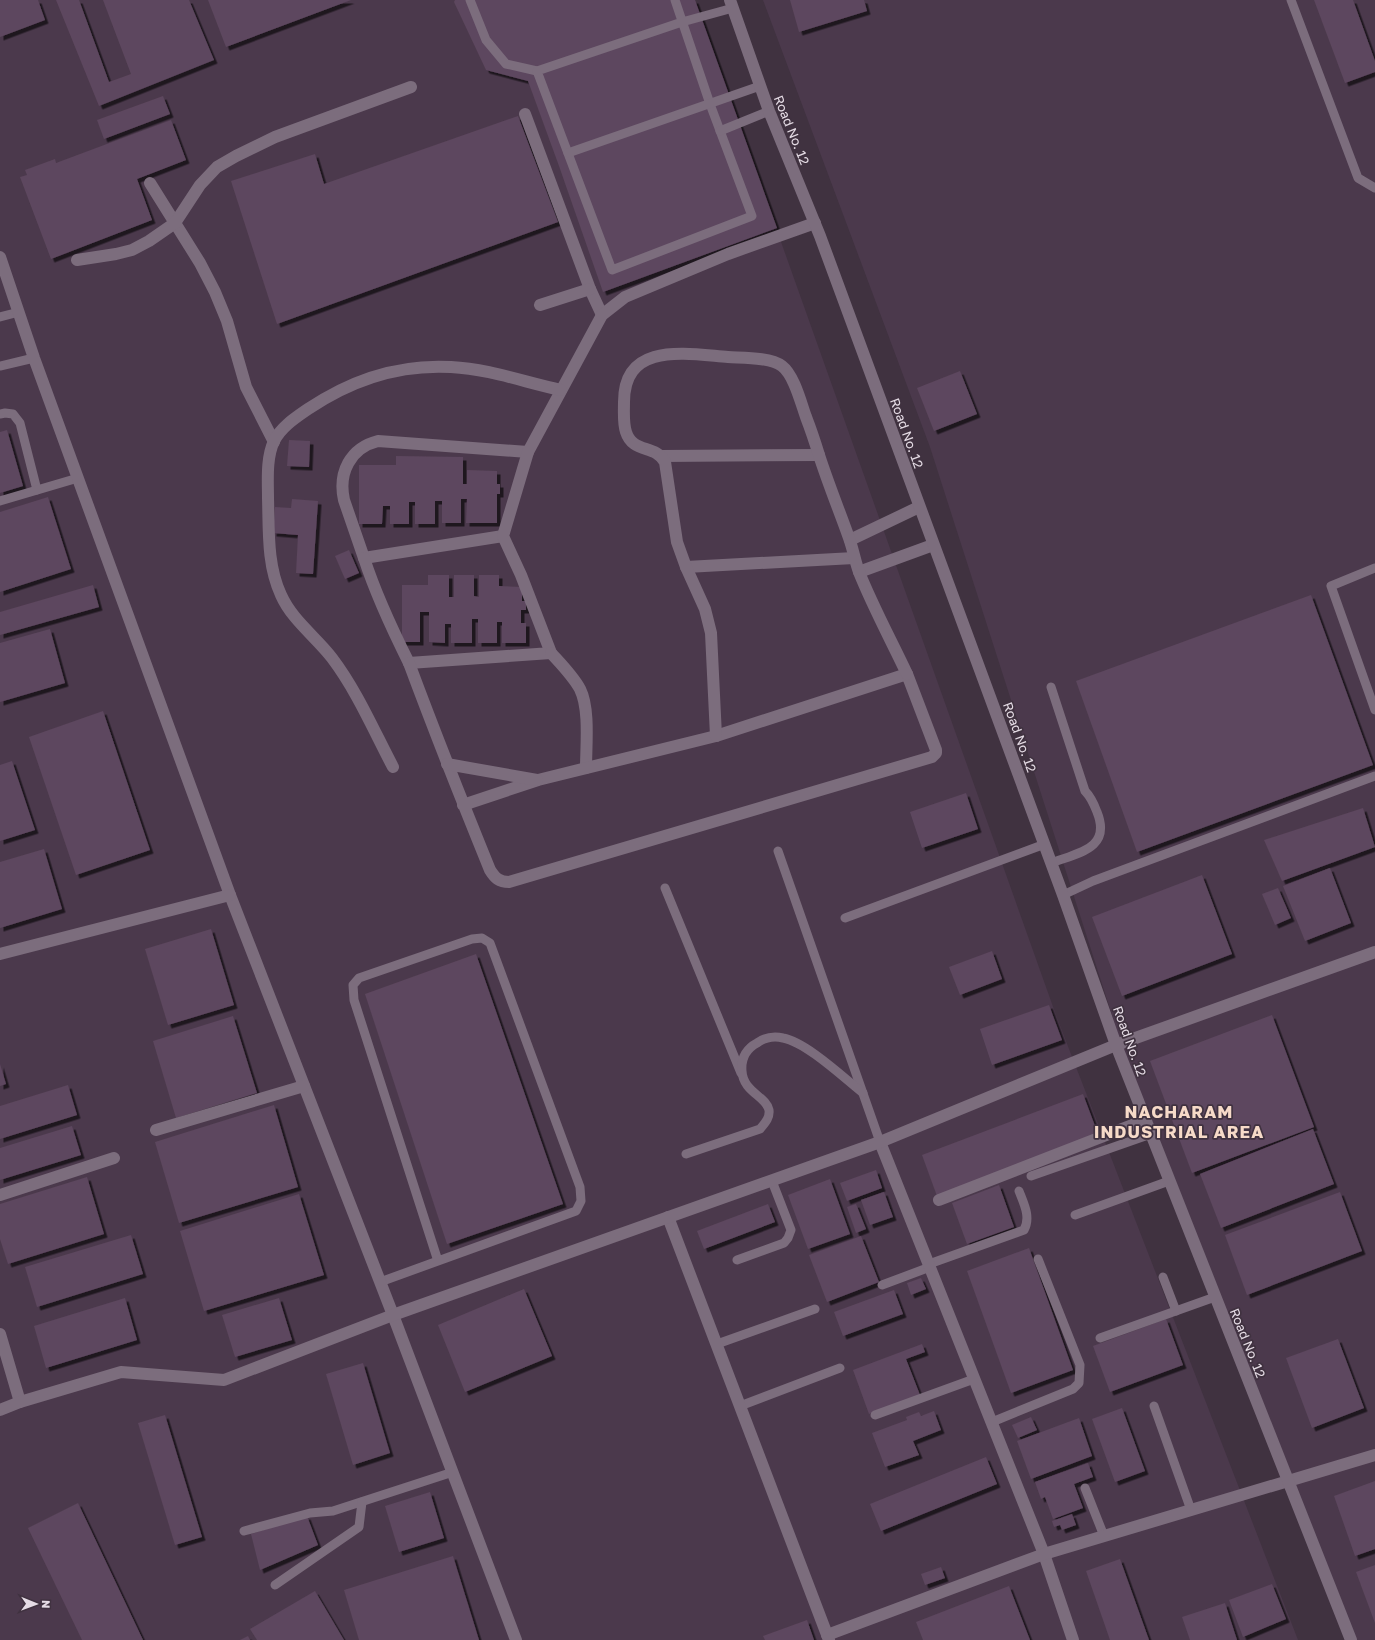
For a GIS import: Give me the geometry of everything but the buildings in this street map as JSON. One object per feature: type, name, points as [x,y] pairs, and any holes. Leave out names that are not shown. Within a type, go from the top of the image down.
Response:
[{"type":"street","name":"Road No. 12","points":[[731,4],[769,111],[815,223],[1045,844],[1116,1045],[1351,1640]]},
{"type":"street","points":[[76,260],[97,258],[132,250],[149,241],[175,223],[200,185],[217,167],[275,136],[411,87]]},
{"type":"street","points":[[525,114],[590,289],[602,315]]},
{"type":"street","points":[[150,183],[200,263],[215,292],[227,321],[246,387],[274,442]]},
{"type":"street","points":[[586,768],[586,715],[584,699],[573,678],[551,653],[521,575],[503,536],[528,452],[602,315],[625,297],[728,254],[815,223]]},
{"type":"street","points":[[0,257],[34,358],[230,895],[393,1315],[516,1640]]},
{"type":"street","points":[[540,305],[590,289]]},
{"type":"street","points":[[528,452],[378,442],[368,444],[353,456],[342,477],[342,491],[370,578],[392,630],[410,663],[447,764],[490,870],[495,878],[501,882],[509,882],[932,757],[936,753],[907,674],[859,572],[850,540],[794,383],[782,366],[768,361],[668,354],[645,360],[637,366],[630,375],[624,393],[624,422],[626,432],[634,445],[661,456],[819,455]]},
{"type":"street","points":[[393,767],[342,673],[316,638],[296,618],[281,595],[272,566],[269,543],[268,481],[270,460],[274,442],[282,429],[296,417],[320,401],[358,381],[394,370],[428,367],[469,368],[561,390]]},
{"type":"street","points":[[661,456],[666,470],[677,542],[686,567],[705,609],[711,633],[716,736]]},
{"type":"street","points":[[850,540],[919,507]]},
{"type":"street","points":[[364,558],[503,536]]},
{"type":"street","points":[[859,572],[934,545]]},
{"type":"street","points":[[686,567],[854,558]]},
{"type":"street","points":[[410,663],[551,653]]},
{"type":"street","points":[[463,805],[538,780],[716,736],[907,674]]},
{"type":"street","points":[[447,764],[538,780]]},
{"type":"street","points":[[0,954],[230,895]]},
{"type":"street","points":[[0,1410],[20,1402],[121,1372],[224,1380],[393,1315],[880,1142],[1116,1045],[1375,952]]},
{"type":"street","points":[[156,1130],[304,1086]]},
{"type":"street","points":[[939,1200],[1146,1120]]},
{"type":"street","points":[[880,1142],[1044,1554],[1073,1640]]},
{"type":"street","points":[[0,1195],[114,1158]]},
{"type":"street","points":[[668,1217],[828,1638],[1044,1554],[1375,1455]]},
{"type":"street","points":[[0,1334],[20,1402]]},
{"type":"lane","points":[[470,0],[486,40],[506,64],[537,71],[731,4]]},
{"type":"lane","points":[[537,71],[612,270],[752,216],[710,104],[675,0]]},
{"type":"lane","points":[[1291,0],[1358,178],[1375,188]]},
{"type":"lane","points":[[568,153],[760,86]]},
{"type":"lane","points":[[720,131],[769,111]]},
{"type":"lane","points":[[0,317],[19,312]]},
{"type":"lane","points":[[0,366],[34,358]]},
{"type":"lane","points":[[0,414],[5,412],[13,414],[20,423],[37,490]]},
{"type":"lane","points":[[0,501],[78,478]]},
{"type":"lane","points":[[1375,568],[1331,586],[1375,710]]},
{"type":"lane","points":[[1051,687],[1085,791],[1091,797],[1100,820],[1100,834],[1096,843],[1090,848],[1052,863]]},
{"type":"lane","points":[[1063,895],[1093,881],[1375,776]]},
{"type":"lane","points":[[846,918],[1045,844]]},
{"type":"lane","points":[[778,851],[880,1142]]},
{"type":"lane","points":[[665,888],[744,1080],[750,1089],[766,1104],[769,1111],[768,1120],[760,1129],[686,1154]]},
{"type":"lane","points":[[380,1282],[438,1261],[576,1211],[581,1201],[580,1187],[490,943],[482,938],[472,939],[359,978],[353,984],[354,1000],[438,1261]]},
{"type":"lane","points":[[744,1080],[743,1060],[746,1052],[761,1040],[784,1038],[798,1043],[863,1093]]},
{"type":"lane","points":[[1031,1176],[1151,1134]]},
{"type":"lane","points":[[736,1260],[784,1243],[788,1238],[791,1230],[772,1181]]},
{"type":"lane","points":[[1074,1215],[1169,1181]]},
{"type":"lane","points":[[882,1285],[1024,1230],[1027,1216],[1019,1191]]},
{"type":"lane","points":[[992,1422],[1073,1389],[1079,1383],[1080,1365],[1038,1259]]},
{"type":"lane","points":[[1163,1277],[1176,1311]]},
{"type":"lane","points":[[1100,1338],[1215,1297]]},
{"type":"lane","points":[[717,1344],[815,1309]]},
{"type":"lane","points":[[740,1406],[840,1368]]},
{"type":"lane","points":[[875,1415],[974,1379]]},
{"type":"lane","points":[[1154,1406],[1191,1510]]},
{"type":"lane","points":[[244,1531],[310,1513],[334,1511],[453,1472]]},
{"type":"lane","points":[[1084,1488],[1104,1536]]},
{"type":"lane","points":[[275,1585],[359,1527],[362,1502]]},
{"type":"shaded area","points":[[0,0],[695,0],[1057,1018],[1298,1640],[0,1640]]},
{"type":"shaded area","points":[[763,0],[1375,0],[1375,1640],[1357,1640],[1120,1040],[930,447]]},
{"type":"district","name":"NACHARAM INDUSTRIAL AREA","points":[[1179,1122]]}]
